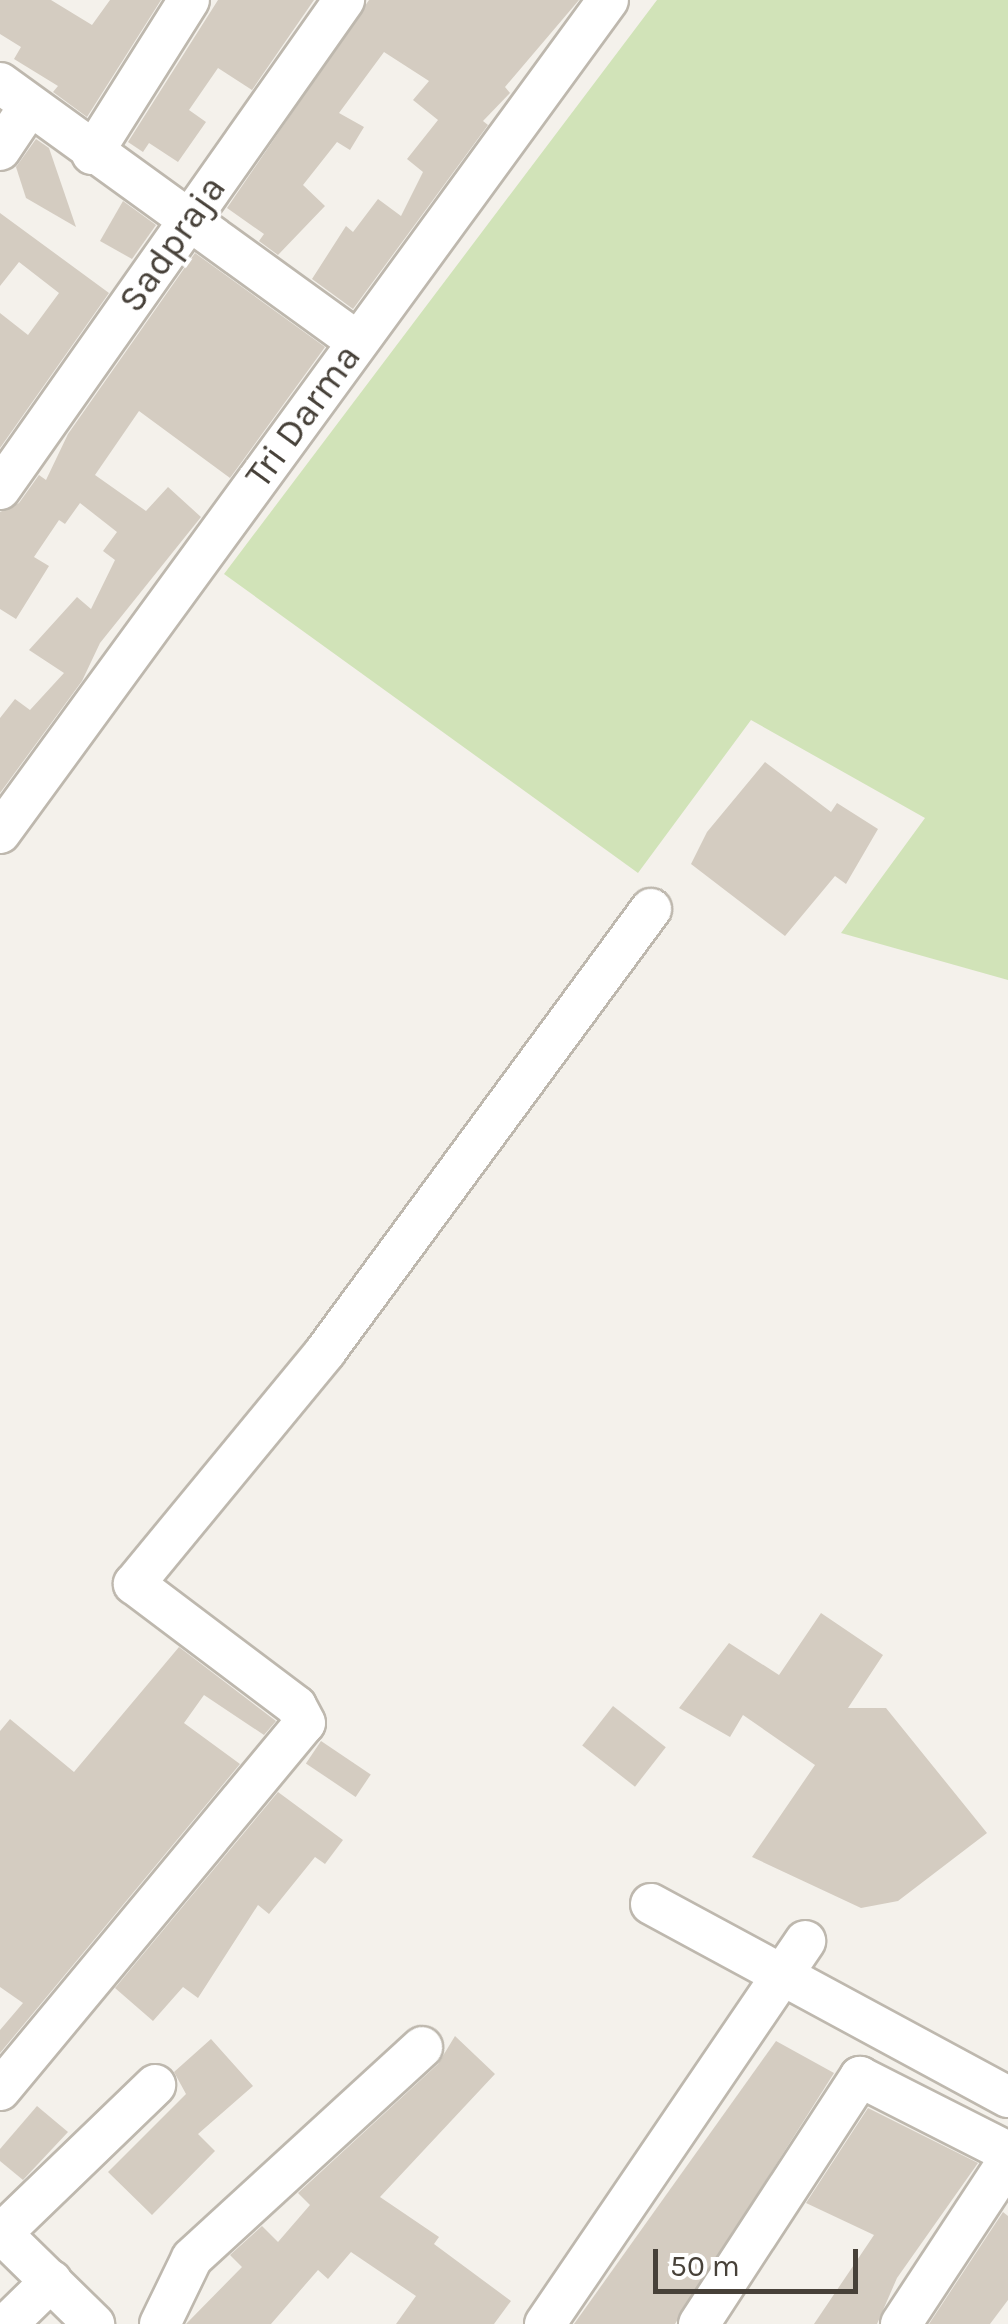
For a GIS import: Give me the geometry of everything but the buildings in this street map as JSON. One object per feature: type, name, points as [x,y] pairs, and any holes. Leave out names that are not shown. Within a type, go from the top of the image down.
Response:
[{"type":"street","points":[[92,154],[190,0]]},
{"type":"street","name":"Sadpraja","points":[[0,489],[344,0]]},
{"type":"street","name":"Tri Darma","points":[[0,832],[608,0]]},
{"type":"street","points":[[0,150],[14,96],[357,341]]},
{"type":"street","points":[[0,2090],[305,1723],[296,1706],[134,1584],[336,1337],[651,909]]},
{"type":"street","points":[[651,1904],[1008,2097]]},
{"type":"street","points":[[545,2324],[783,1978],[804,1941]]},
{"type":"street","points":[[160,2324],[192,2258],[422,2047]]},
{"type":"street","points":[[699,2324],[860,2077],[1008,2152]]},
{"type":"street","points":[[94,2324],[1,2232],[155,2086]]},
{"type":"street","points":[[901,2324],[1008,2161]]},
{"type":"street","points":[[7,2324],[51,2281]]},
{"type":"green space","points":[[657,0],[1008,0],[1008,980],[841,933],[925,818],[751,720],[638,873],[224,574]]}]
